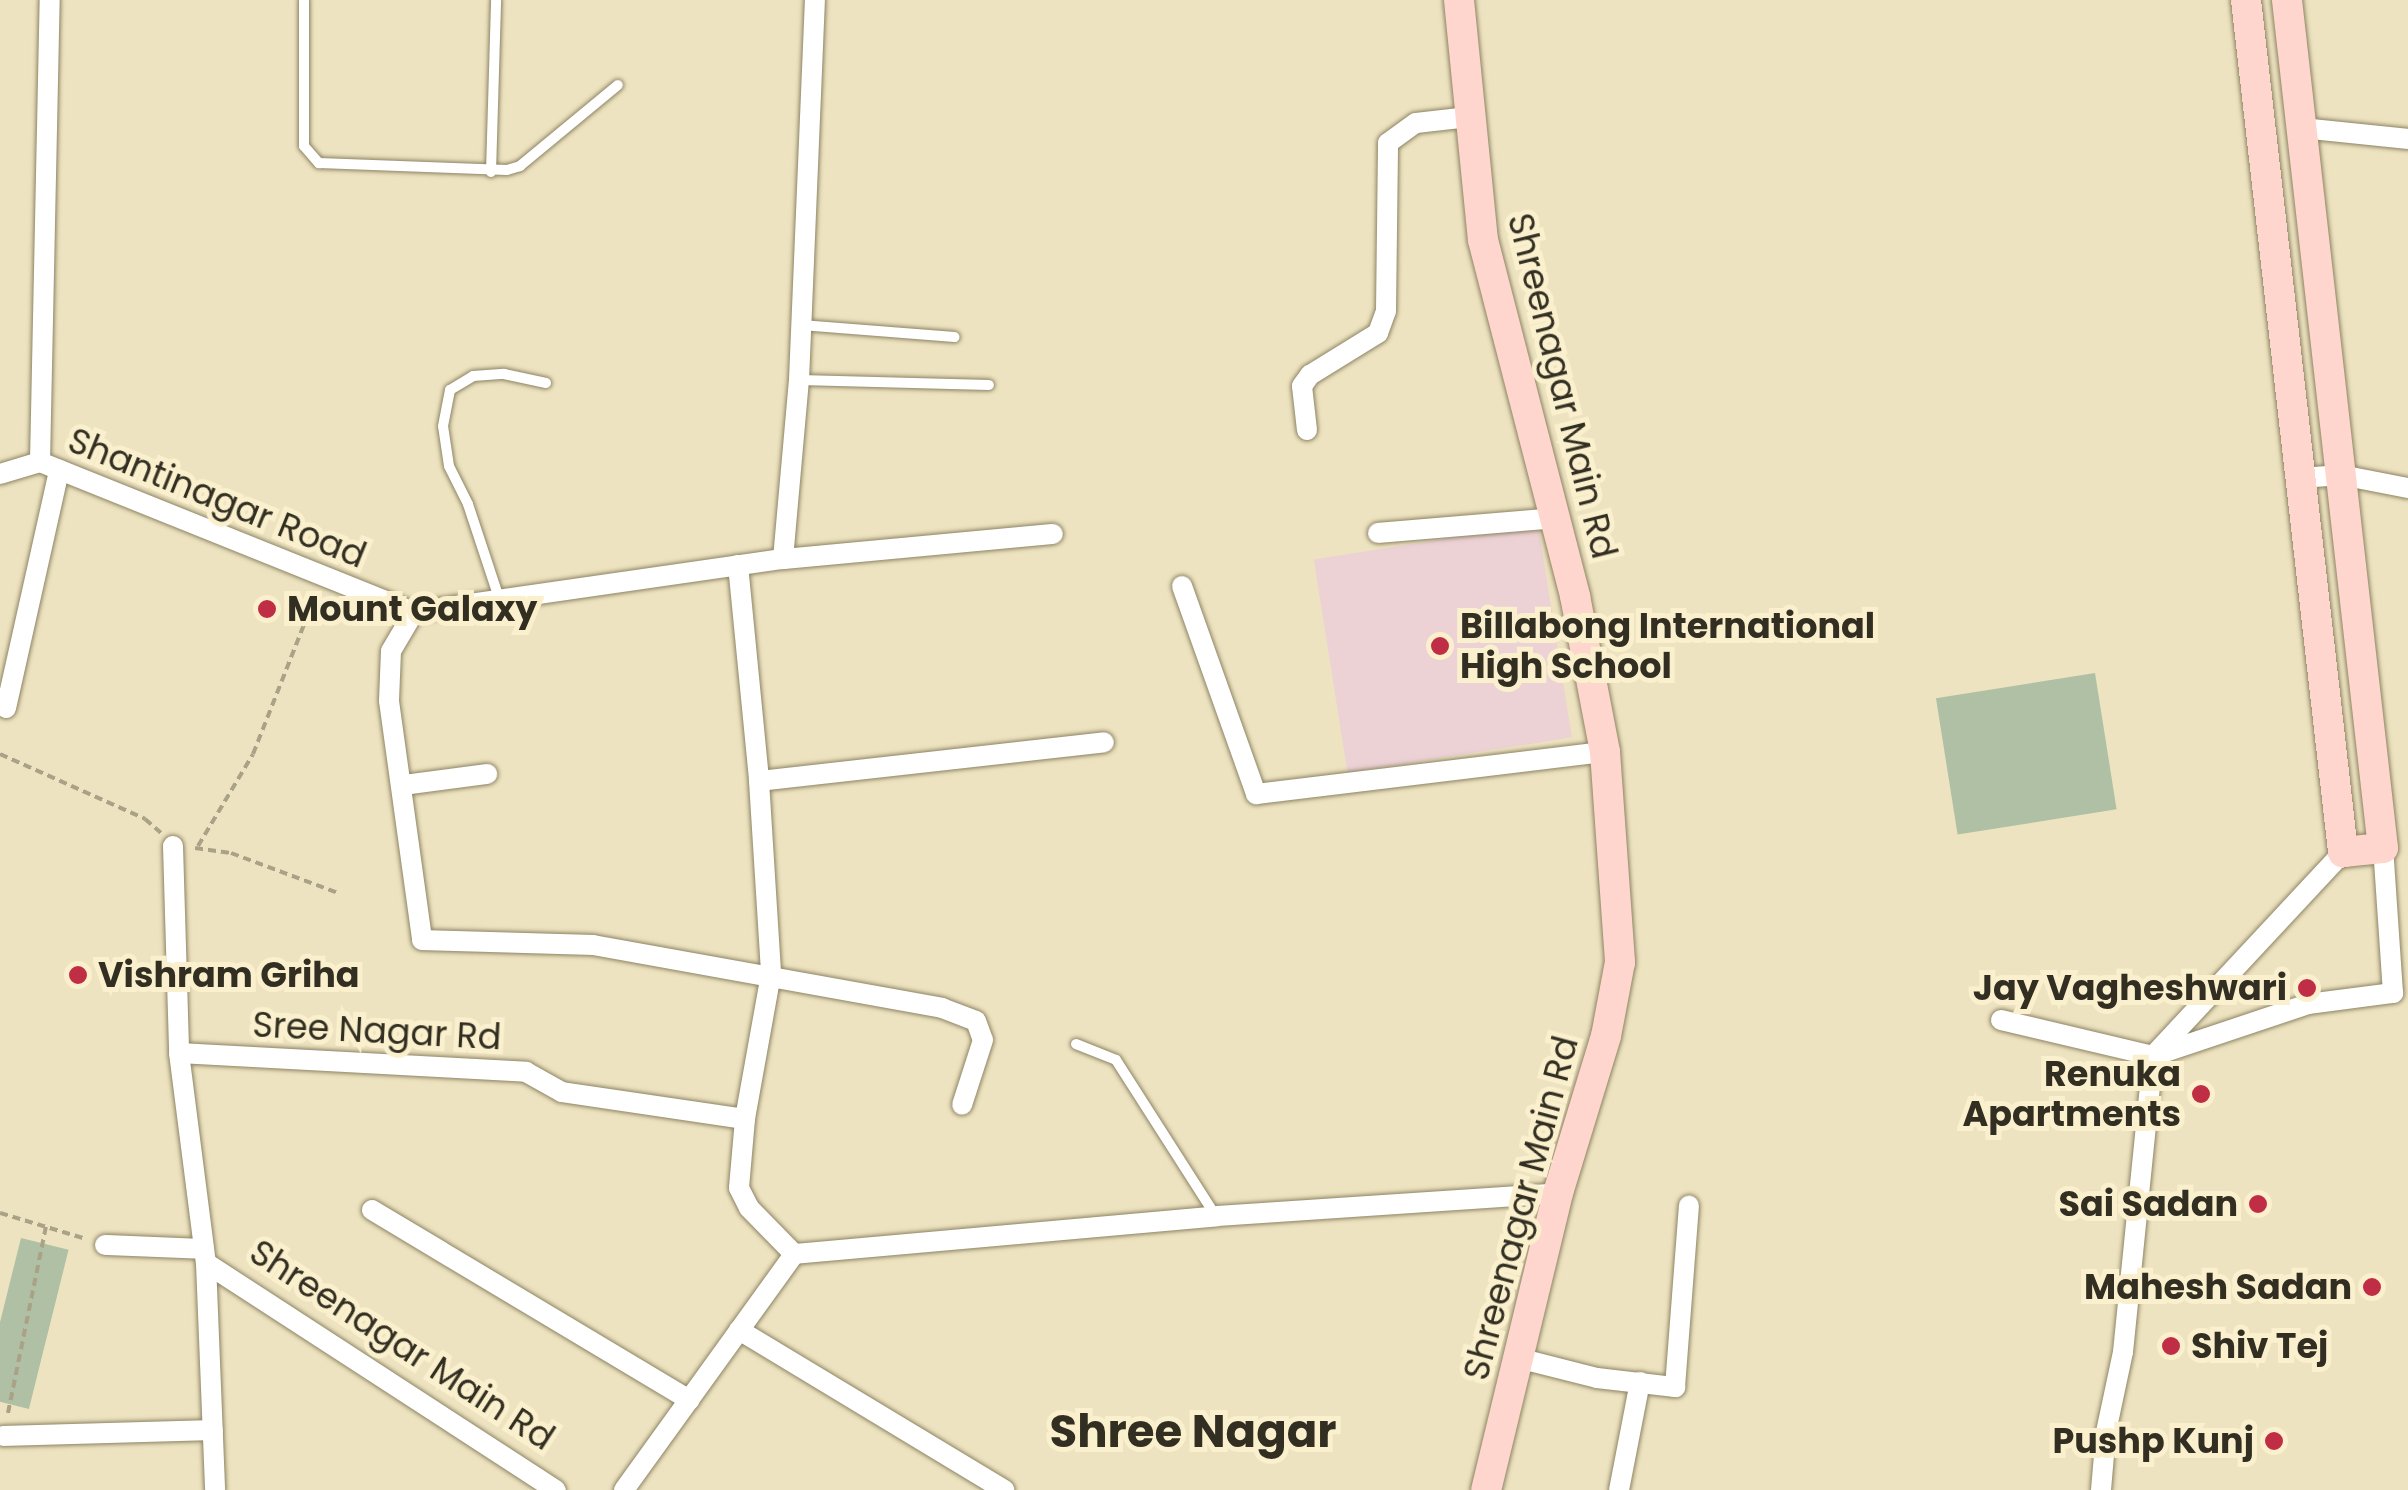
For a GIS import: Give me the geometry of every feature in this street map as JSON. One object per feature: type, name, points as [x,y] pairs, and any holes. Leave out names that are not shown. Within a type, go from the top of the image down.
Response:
[{"type":"main road","name":"Shreenagar Main Rd","points":[[1459,0],[1482,240],[1555,518],[1605,752],[1620,962],[1606,1036],[1558,1193],[1486,1490]]},
{"type":"main road","points":[[2246,0],[2343,852],[2384,848],[2287,0]]},
{"type":"street","points":[[6,708],[49,466],[50,0]]},
{"type":"street","points":[[783,559],[799,380],[816,0]]},
{"type":"street","points":[[1307,430],[1302,386],[1310,375],[1378,334],[1386,311],[1388,143],[1416,123],[1469,117]]},
{"type":"street","points":[[2302,128],[2408,139]]},
{"type":"street","points":[[0,474],[49,466]]},
{"type":"street","name":"Shantinagar Road","points":[[49,466],[414,612],[783,559],[1053,534]]},
{"type":"street","points":[[2300,478],[2341,475],[2408,488]]},
{"type":"street","points":[[1378,533],[1555,518]]},
{"type":"street","points":[[738,566],[760,781],[772,974],[745,1119],[739,1188],[749,1208],[794,1254]]},
{"type":"street","points":[[1182,586],[1256,794],[1605,752]]},
{"type":"street","points":[[414,612],[391,650],[389,700],[422,940],[593,945],[772,974],[942,1008],[976,1021],[983,1040],[962,1104]]},
{"type":"street","points":[[760,781],[1104,742]]},
{"type":"street","points":[[403,785],[487,774]]},
{"type":"street","name":"Shreenagar Main Rd","points":[[173,846],[178,1052],[205,1256],[556,1490]]},
{"type":"street","points":[[2001,1020],[2154,1056],[2308,1004],[2400,993],[2384,848]]},
{"type":"street","points":[[2101,1490],[2106,1432],[2122,1352],[2154,1056],[2343,852]]},
{"type":"street","name":"Sree Nagar Rd","points":[[178,1052],[526,1072],[562,1092],[745,1119]]},
{"type":"street","points":[[624,1490],[794,1254],[1216,1216],[1558,1193]]},
{"type":"street","points":[[1518,1358],[1597,1378],[1676,1387],[1690,1206]]},
{"type":"street","points":[[372,1210],[689,1400]]},
{"type":"street","points":[[105,1245],[205,1256],[215,1490]]},
{"type":"street","points":[[739,1330],[1004,1490]]},
{"type":"street","points":[[1618,1490],[1640,1382]]},
{"type":"street","points":[[3,1436],[213,1430]]},
{"type":"lane","points":[[304,0],[304,146],[308,156],[318,162],[491,172],[520,166],[618,85]]},
{"type":"lane","points":[[491,172],[496,0]]},
{"type":"lane","points":[[800,324],[955,337]]},
{"type":"lane","points":[[501,602],[468,504],[448,466],[444,426],[450,390],[472,376],[504,374],[546,382]]},
{"type":"lane","points":[[799,380],[989,385]]},
{"type":"lane","points":[[1076,1044],[1116,1060],[1216,1216]]},
{"type":"path","points":[[173,846],[201,846],[244,769],[324,576]]},
{"type":"path","points":[[0,1213],[105,1245]]},
{"type":"path","points":[[3,1436],[46,1227]]},
{"type":"shaded area","name":"Billabong International High School","points":[[1538,524],[1572,737],[1348,773],[1314,560]]},
{"type":"green space","points":[[2095,673],[2117,809],[1958,834],[1936,698]]},
{"type":"green space","points":[[21,1238],[69,1250],[29,1409],[0,1402],[0,1322]]},
{"type":"place","name":"Mount Galaxy","points":[[267,609]]},
{"type":"place","name":"Billabong International High School","points":[[1440,646]]},
{"type":"place","name":"Vishram Griha","points":[[78,975]]},
{"type":"place","name":"Jay Vagheshwari","points":[[2307,988]]},
{"type":"place","name":"Renuka Apartments","points":[[2201,1094]]},
{"type":"place","name":"Sai Sadan","points":[[2258,1204]]},
{"type":"place","name":"Mahesh Sadan","points":[[2372,1287]]},
{"type":"place","name":"Shiv Tej","points":[[2171,1346]]},
{"type":"place","name":"Pushp Kunj","points":[[2274,1441]]},
{"type":"district","name":"Shree Nagar","points":[[1193,1432]]}]
